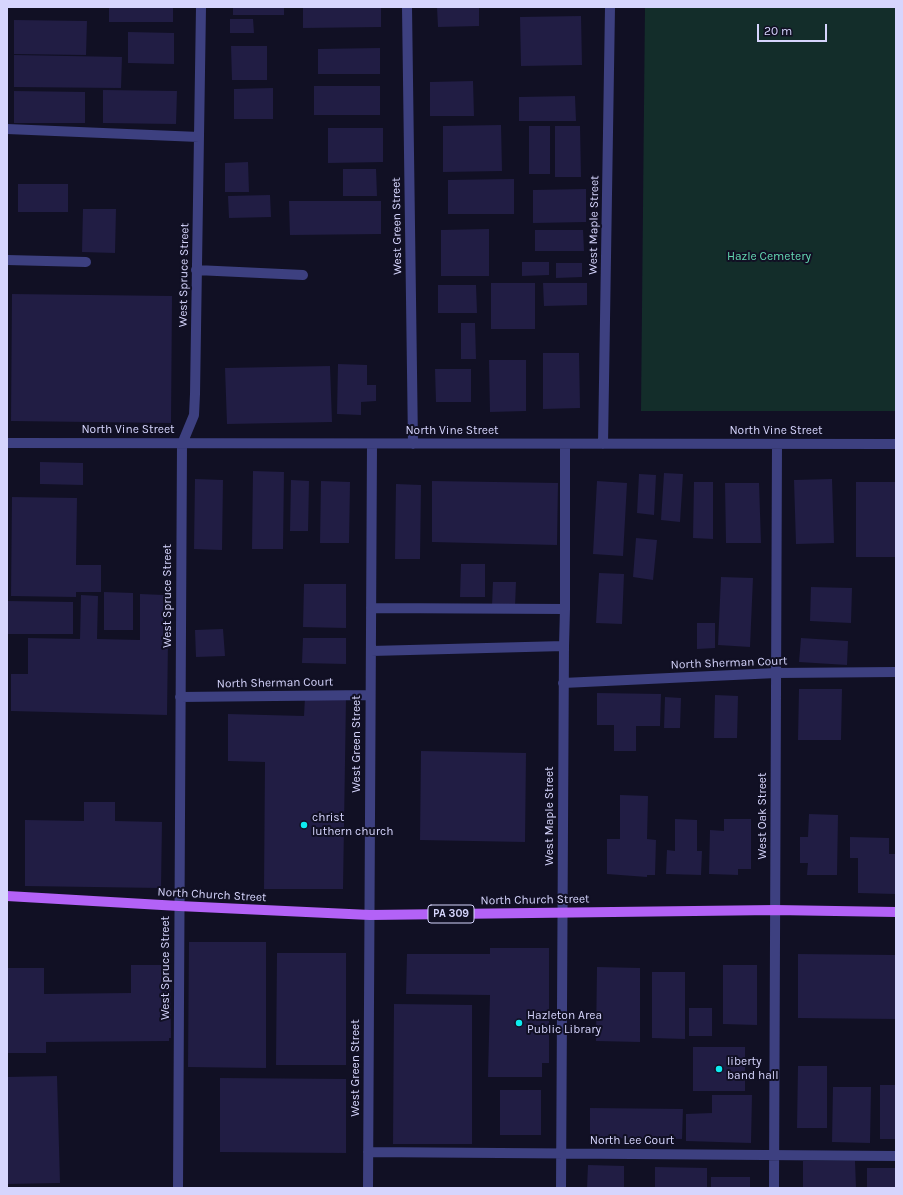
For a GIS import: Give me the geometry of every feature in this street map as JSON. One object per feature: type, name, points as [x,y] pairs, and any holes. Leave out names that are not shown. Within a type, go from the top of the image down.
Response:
[{"type":"main road","name":"North Church Street","points":[[7,896],[370,915],[775,910],[896,912]]},
{"type":"street","name":"West Spruce Street","points":[[178,1188],[182,444],[194,414],[201,7]]},
{"type":"street","name":"West Green Street","points":[[407,7],[413,444]]},
{"type":"street","name":"West Maple Street","points":[[604,444],[610,7]]},
{"type":"street","points":[[7,129],[199,137]]},
{"type":"street","points":[[7,260],[86,262]]},
{"type":"street","points":[[196,270],[303,275]]},
{"type":"street","name":"North Vine Street","points":[[7,443],[896,444]]},
{"type":"street","name":"West Green Street","points":[[368,1188],[372,444]]},
{"type":"street","name":"West Maple Street","points":[[561,1188],[564,646],[566,609],[565,444]]},
{"type":"street","name":"West Oak Street","points":[[774,1188],[777,444]]},
{"type":"street","points":[[371,608],[566,609]]},
{"type":"street","points":[[371,651],[564,646]]},
{"type":"street","name":"North Sherman Court","points":[[564,683],[776,674],[896,672]]},
{"type":"street","name":"North Sherman Court","points":[[180,697],[370,695]]},
{"type":"street","name":"North Lee Court","points":[[368,1152],[896,1156]]},
{"type":"green space","name":"Hazle Cemetery","points":[[645,7],[896,7],[896,411],[641,411]]},
{"type":"building","points":[[109,7],[173,7],[173,22],[109,22]]},
{"type":"building","points":[[233,7],[284,7],[284,15],[233,15]]},
{"type":"building","points":[[303,7],[381,7],[381,27],[303,28]]},
{"type":"building","points":[[437,7],[479,7],[479,26],[438,27]]},
{"type":"building","points":[[581,16],[582,65],[521,66],[520,17]]},
{"type":"building","points":[[230,19],[253,19],[254,33],[230,33]]},
{"type":"building","points":[[14,20],[87,21],[86,55],[14,54]]},
{"type":"building","points":[[128,32],[174,33],[174,64],[128,63]]},
{"type":"building","points":[[231,46],[267,46],[267,80],[232,80]]},
{"type":"building","points":[[380,48],[380,74],[318,74],[318,49]]},
{"type":"building","points":[[14,55],[122,57],[121,88],[14,87]]},
{"type":"building","points":[[473,81],[474,116],[430,116],[430,82]]},
{"type":"building","points":[[314,86],[380,86],[380,115],[314,115]]},
{"type":"building","points":[[273,88],[273,119],[234,119],[234,89]]},
{"type":"building","points":[[103,90],[177,91],[176,124],[103,123]]},
{"type":"building","points":[[14,91],[85,92],[85,123],[14,123]]},
{"type":"building","points":[[575,96],[576,121],[519,121],[519,97]]},
{"type":"building","points":[[501,125],[502,171],[443,172],[443,126]]},
{"type":"building","points":[[529,126],[550,126],[550,174],[529,174]]},
{"type":"building","points":[[555,126],[580,126],[581,177],[555,177]]},
{"type":"building","points":[[328,128],[383,128],[383,162],[328,163]]},
{"type":"building","points":[[248,162],[249,192],[225,192],[225,163]]},
{"type":"building","points":[[343,169],[376,169],[377,196],[343,196]]},
{"type":"building","points":[[514,179],[514,214],[448,214],[448,180]]},
{"type":"building","points":[[18,184],[68,184],[68,212],[18,212]]},
{"type":"building","points":[[586,189],[586,222],[533,223],[533,190]]},
{"type":"building","points":[[270,195],[271,217],[229,218],[228,196]]},
{"type":"building","points":[[289,201],[381,201],[381,234],[290,235]]},
{"type":"building","points":[[83,209],[116,209],[115,253],[82,252]]},
{"type":"building","points":[[489,229],[489,276],[441,276],[441,230]]},
{"type":"building","points":[[535,230],[583,230],[584,251],[535,251]]},
{"type":"building","points":[[522,262],[549,262],[549,275],[522,276]]},
{"type":"building","points":[[556,263],[582,263],[582,277],[556,278]]},
{"type":"building","points":[[491,283],[535,283],[535,329],[491,329]]},
{"type":"building","points":[[543,283],[587,283],[587,305],[544,306]]},
{"type":"building","points":[[438,285],[476,285],[477,313],[438,313]]},
{"type":"building","points":[[12,294],[172,296],[171,423],[11,421]]},
{"type":"building","points":[[461,323],[475,323],[476,359],[461,359]]},
{"type":"building","points":[[543,353],[579,353],[580,408],[543,409]]},
{"type":"building","points":[[489,360],[526,360],[526,411],[490,412]]},
{"type":"building","points":[[338,364],[367,365],[367,385],[376,385],[376,401],[361,402],[361,415],[337,414]]},
{"type":"building","points":[[330,366],[332,422],[227,424],[225,368]]},
{"type":"building","points":[[435,369],[471,369],[471,402],[436,402]]},
{"type":"building","points":[[40,462],[83,463],[83,485],[40,484]]},
{"type":"building","points":[[253,471],[284,472],[283,549],[252,549]]},
{"type":"building","points":[[664,473],[683,474],[680,522],[661,520]]},
{"type":"building","points":[[639,474],[656,475],[654,515],[637,513]]},
{"type":"building","points":[[195,479],[223,480],[222,550],[194,549]]},
{"type":"building","points":[[832,479],[834,543],[796,544],[794,480]]},
{"type":"building","points":[[291,480],[309,481],[308,531],[290,531]]},
{"type":"building","points":[[321,481],[350,482],[349,543],[320,543]]},
{"type":"building","points":[[432,481],[558,483],[557,545],[432,542]]},
{"type":"building","points":[[597,481],[627,483],[623,556],[593,554]]},
{"type":"building","points":[[694,482],[713,482],[713,539],[693,538]]},
{"type":"building","points":[[856,482],[896,482],[896,557],[856,557]]},
{"type":"building","points":[[725,483],[759,483],[761,543],[726,543]]},
{"type":"building","points":[[396,484],[421,485],[420,559],[395,559]]},
{"type":"building","points":[[12,497],[77,498],[76,565],[101,565],[101,592],[76,592],[76,597],[11,596]]},
{"type":"building","points":[[636,538],[657,540],[653,580],[633,577]]},
{"type":"building","points":[[461,564],[485,564],[485,597],[460,597]]},
{"type":"building","points":[[599,573],[624,574],[622,624],[596,623]]},
{"type":"building","points":[[721,577],[753,578],[750,647],[718,645]]},
{"type":"building","points":[[493,582],[516,582],[515,607],[492,606]]},
{"type":"building","points":[[304,584],[346,584],[346,628],[303,627]]},
{"type":"building","points":[[811,587],[852,588],[851,623],[810,621]]},
{"type":"building","points":[[104,592],[133,593],[133,630],[104,630]]},
{"type":"building","points":[[140,594],[164,595],[163,640],[168,640],[167,715],[11,711],[11,674],[28,674],[28,638],[80,639],[81,595],[98,596],[97,639],[140,640]]},
{"type":"building","points":[[8,601],[73,602],[73,634],[7,634]]},
{"type":"building","points":[[697,623],[715,623],[715,648],[697,649]]},
{"type":"building","points":[[223,629],[225,656],[196,657],[195,630]]},
{"type":"building","points":[[303,638],[346,638],[346,664],[302,663]]},
{"type":"building","points":[[801,638],[848,641],[847,665],[799,662]]},
{"type":"building","points":[[799,689],[842,689],[841,740],[798,740]]},
{"type":"building","points":[[597,693],[661,694],[660,726],[636,726],[636,751],[614,751],[614,725],[597,725]]},
{"type":"building","points":[[715,695],[738,696],[737,738],[714,738]]},
{"type":"building","name":"christ luthern church","points":[[305,697],[346,698],[343,889],[264,889],[265,762],[228,761],[228,714],[304,716]]},
{"type":"building","points":[[665,697],[681,698],[680,728],[664,728]]},
{"type":"building","points":[[421,751],[526,753],[525,842],[420,840]]},
{"type":"building","points":[[620,795],[648,796],[647,839],[656,840],[655,875],[647,875],[647,877],[607,874],[607,839],[620,839]]},
{"type":"building","points":[[84,802],[115,802],[115,821],[162,822],[161,888],[25,886],[25,820],[84,821]]},
{"type":"building","points":[[809,814],[838,815],[837,875],[807,875],[808,863],[800,863],[800,837],[808,837]]},
{"type":"building","points":[[675,819],[697,820],[697,851],[702,851],[701,875],[666,874],[667,850],[675,851]]},
{"type":"building","points":[[724,819],[751,819],[751,869],[738,869],[738,875],[709,874],[710,830],[724,831]]},
{"type":"building","points":[[850,837],[889,838],[889,854],[895,854],[895,894],[858,893],[858,858],[850,858]]},
{"type":"building","points":[[189,942],[266,942],[266,1068],[188,1067]]},
{"type":"building","name":"Hazleton Area Public Library","points":[[490,948],[549,948],[549,1063],[542,1063],[542,1077],[488,1077],[490,995],[406,994],[407,954],[490,954]]},
{"type":"building","points":[[277,953],[346,953],[346,1065],[276,1065]]},
{"type":"building","points":[[798,954],[896,955],[896,1019],[798,1018]]},
{"type":"building","points":[[131,965],[170,965],[171,1038],[169,1038],[169,1041],[46,1042],[46,1053],[8,1053],[7,968],[44,968],[44,994],[131,993]]},
{"type":"building","points":[[723,965],[757,965],[757,1025],[723,1024]]},
{"type":"building","points":[[597,967],[640,968],[640,1042],[596,1041]]},
{"type":"building","points":[[652,972],[685,972],[685,1039],[652,1038]]},
{"type":"building","points":[[394,1004],[472,1005],[472,1144],[393,1144]]},
{"type":"building","points":[[689,1008],[712,1008],[712,1036],[689,1036]]},
{"type":"building","name":"liberty band hall","points":[[693,1047],[745,1047],[745,1091],[693,1091]]},
{"type":"building","points":[[798,1066],[827,1066],[827,1128],[797,1128]]},
{"type":"building","points":[[57,1076],[60,1183],[7,1184],[7,1077]]},
{"type":"building","points":[[220,1078],[346,1079],[346,1153],[220,1152]]},
{"type":"building","points":[[880,1085],[896,1085],[896,1139],[880,1139]]},
{"type":"building","points":[[833,1087],[871,1087],[870,1143],[832,1142]]},
{"type":"building","points":[[500,1090],[541,1090],[541,1135],[500,1135]]},
{"type":"building","points":[[712,1095],[752,1095],[751,1143],[686,1141],[686,1114],[712,1113]]},
{"type":"building","points":[[590,1108],[683,1109],[682,1139],[590,1138]]},
{"type":"building","points":[[803,1161],[855,1161],[856,1188],[803,1188]]},
{"type":"building","points":[[588,1165],[624,1166],[624,1188],[587,1188]]},
{"type":"building","points":[[655,1167],[707,1168],[707,1188],[655,1188]]},
{"type":"building","points":[[867,1168],[896,1168],[896,1188],[867,1188]]},
{"type":"building","points":[[711,1177],[750,1177],[750,1188],[711,1188]]},
{"type":"place","name":"christ luthern church","points":[[304,825]]},
{"type":"place","name":"Hazleton Area Public Library","points":[[519,1023]]},
{"type":"place","name":"liberty band hall","points":[[719,1069]]}]
